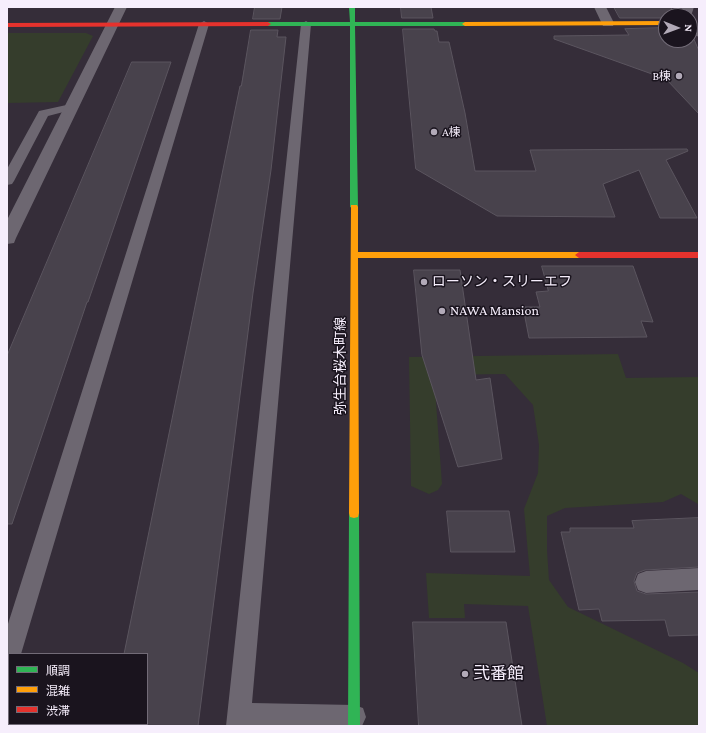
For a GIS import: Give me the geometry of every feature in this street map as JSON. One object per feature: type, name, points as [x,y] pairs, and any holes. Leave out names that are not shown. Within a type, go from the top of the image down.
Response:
[{"type":"street","points":[[7,238],[121,7]]},
{"type":"street","name":"弥生台桜木町線","points":[[352,7],[355,255],[354,721]]},
{"type":"street","points":[[600,7],[608,23]]},
{"type":"street","points":[[7,25],[658,23]]},
{"type":"street","points":[[355,255],[699,255]]},
{"type":"lane","points":[[10,653],[204,24]]},
{"type":"lane","points":[[306,24],[238,721],[354,721]]},
{"type":"lane","points":[[7,181],[43,114],[71,107]]},
{"type":"lane","points":[[646,582],[699,578]]},
{"type":"green space","points":[[7,33],[86,33],[93,36],[58,102],[7,103]]},
{"type":"green space","points":[[618,354],[626,378],[699,377],[699,503],[698,504],[681,494],[663,502],[565,508],[547,516],[549,580],[568,607],[683,663],[699,673],[699,726],[547,726],[528,606],[464,604],[465,618],[429,618],[426,573],[530,576],[524,509],[538,473],[539,445],[533,405],[505,374],[434,375],[442,484],[438,490],[429,494],[411,486],[409,357]]},
{"type":"building","points":[[255,7],[282,7],[280,19],[253,19]]},
{"type":"building","points":[[401,7],[431,7],[433,18],[402,18]]},
{"type":"building","points":[[614,7],[672,7],[658,8],[658,18],[620,18]]},
{"type":"building","name":"B棟","points":[[658,28],[658,48],[698,48],[699,51],[699,114],[666,79],[554,39],[554,36],[629,35],[625,29]]},
{"type":"building","name":"A棟","points":[[403,29],[434,29],[437,31],[439,42],[449,42],[465,113],[475,171],[536,171],[530,150],[687,149],[688,151],[666,160],[697,218],[660,218],[639,170],[603,184],[615,217],[497,216],[416,169]]},
{"type":"building","points":[[251,30],[278,30],[277,37],[286,37],[271,170],[253,293],[198,726],[147,726],[148,653],[124,653],[241,86]]},
{"type":"building","points":[[132,62],[171,62],[87,302],[12,524],[7,524],[7,356]]},
{"type":"building","points":[[542,266],[633,266],[653,322],[641,321],[647,337],[529,338],[523,307],[540,307],[536,292],[548,291]]},
{"type":"building","points":[[414,270],[460,270],[476,380],[490,378],[502,459],[458,467],[422,355]]},
{"type":"building","points":[[447,511],[509,511],[515,552],[451,552]]},
{"type":"building","points":[[699,518],[699,567],[645,570],[637,573],[634,581],[637,591],[646,594],[699,592],[699,635],[669,636],[665,620],[602,621],[599,609],[579,610],[561,532],[570,532],[570,528],[634,528],[632,521]]},
{"type":"building","name":"弐番館","points":[[413,622],[506,622],[522,726],[419,726]]},
{"type":"traffic: fast","points":[[352,7],[354,207]]},
{"type":"traffic: fast","points":[[268,24],[465,24]]},
{"type":"traffic: fast","points":[[354,513],[354,726]]},
{"type":"traffic: slow","points":[[465,24],[658,23]]},
{"type":"traffic: slow","points":[[354,207],[354,513]]},
{"type":"traffic: slow","points":[[355,255],[579,255]]},
{"type":"traffic: jam","points":[[7,25],[268,24]]},
{"type":"traffic: jam","points":[[579,255],[699,255]]},
{"type":"place","name":"B棟","points":[[679,76]]},
{"type":"place","name":"A棟","points":[[434,132]]},
{"type":"place","name":"ローソン・スリーエフ","points":[[424,282]]},
{"type":"place","name":"NAWA Mansion","points":[[442,311]]},
{"type":"place","name":"弐番館","points":[[465,674]]}]
